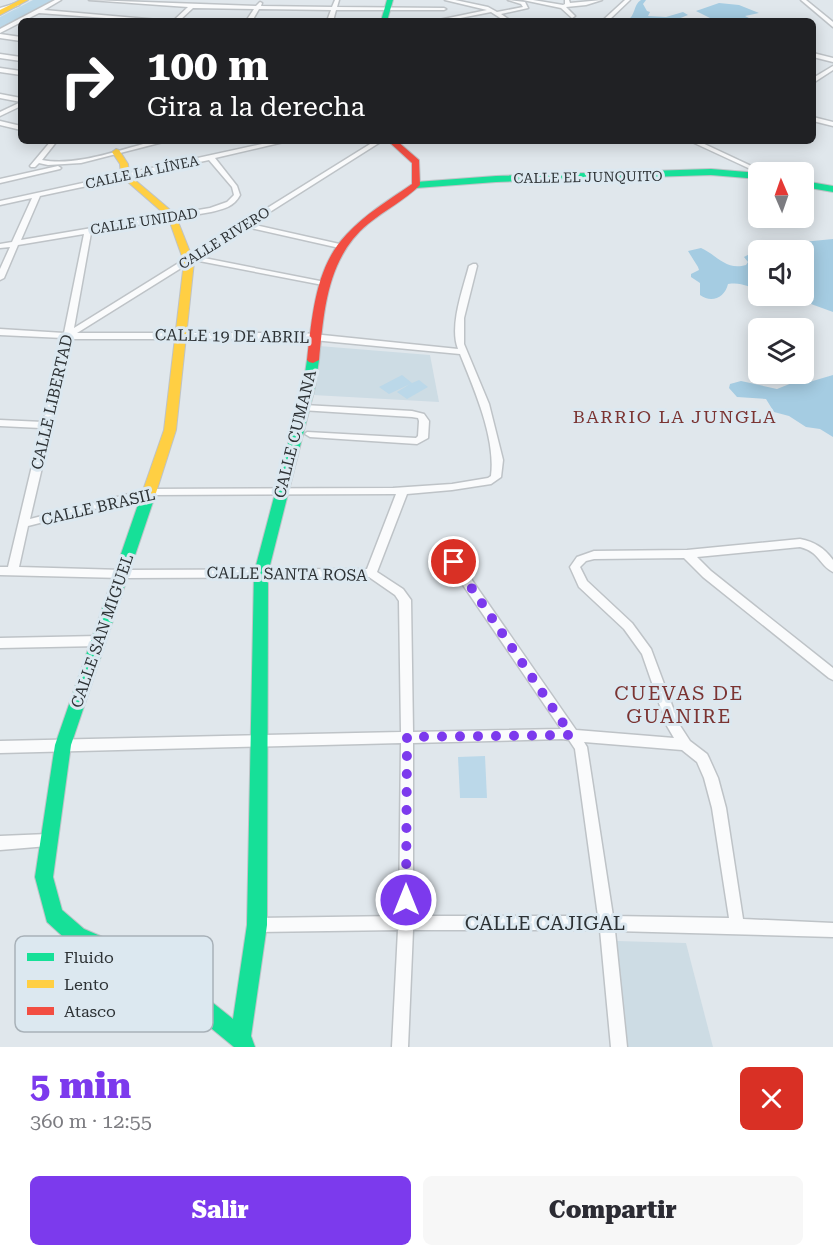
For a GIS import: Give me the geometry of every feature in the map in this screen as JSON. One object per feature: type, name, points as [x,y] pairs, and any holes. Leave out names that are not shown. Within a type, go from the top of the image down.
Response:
[{"type":"main road","points":[[0,11],[21,2]]},
{"type":"main road","points":[[395,144],[416,162],[416,185]]},
{"type":"main road","name":"CALLE SAN MIGUEL","points":[[77,936],[54,915],[44,877],[63,745],[170,430],[191,260],[172,216],[125,176],[124,164],[116,152]]},
{"type":"main road","name":"CALLE EL JUNQUITO","points":[[416,185],[496,179],[711,172],[748,174]]},
{"type":"main road","name":"CALLE CUMANA","points":[[259,740],[261,573],[309,387],[325,284],[341,248],[359,228],[416,185]]},
{"type":"main road","points":[[814,186],[833,189]]},
{"type":"main road","name":"CALLE SAN MIGUEL","points":[[243,1043],[256,925],[259,740]]},
{"type":"main road","name":"CALLE SAN MIGUEL","points":[[213,1018],[243,1043]]},
{"type":"street","points":[[25,18],[59,0]]},
{"type":"street","points":[[91,0],[192,6],[444,9]]},
{"type":"street","points":[[251,18],[262,0]]},
{"type":"street","points":[[331,18],[337,0]]},
{"type":"street","points":[[438,0],[451,18]]},
{"type":"street","points":[[447,0],[495,12],[504,18]]},
{"type":"street","points":[[464,18],[526,8],[522,3],[510,0]]},
{"type":"street","points":[[525,0],[566,4],[586,4],[600,0]]},
{"type":"street","points":[[608,18],[628,0]]},
{"type":"street","points":[[803,0],[833,25]]},
{"type":"street","points":[[120,8],[130,2]]},
{"type":"street","points":[[566,4],[572,16]]},
{"type":"street","points":[[179,18],[192,6]]},
{"type":"street","points":[[38,11],[135,18]]},
{"type":"street","points":[[99,18],[112,11]]},
{"type":"street","points":[[0,32],[18,22]]},
{"type":"street","points":[[12,25],[18,26]]},
{"type":"street","points":[[0,36],[18,39]]},
{"type":"street","points":[[0,56],[18,59]]},
{"type":"street","points":[[816,56],[833,60]]},
{"type":"street","points":[[816,79],[833,68]]},
{"type":"street","points":[[0,70],[18,72]]},
{"type":"street","points":[[0,78],[10,71]]},
{"type":"street","points":[[0,96],[18,101]]},
{"type":"street","points":[[0,114],[18,104]]},
{"type":"street","points":[[816,120],[833,124]]},
{"type":"street","points":[[0,123],[18,127]]},
{"type":"street","points":[[24,176],[51,144]]},
{"type":"street","name":"CALLE LA LÍNEA","points":[[0,181],[46,172],[64,164],[146,144]]},
{"type":"street","name":"CALLE LA LÍNEA","points":[[0,203],[271,144]]},
{"type":"street","name":"CALLE RIVERO","points":[[68,336],[374,144]]},
{"type":"street","points":[[699,144],[748,168]]},
{"type":"street","name":"CALLE UNIDAD","points":[[0,246],[211,210],[235,200],[237,195],[235,187],[210,157]]},
{"type":"street","name":"CALLE LA LÍNEA","points":[[36,161],[44,164],[64,164]]},
{"type":"street","points":[[0,278],[37,195]]},
{"type":"street","points":[[245,225],[341,248]]},
{"type":"street","name":"CALLE LIBERTAD","points":[[6,572],[23,524],[47,425],[68,336],[87,231]]},
{"type":"street","points":[[191,260],[325,284]]},
{"type":"street","points":[[463,352],[460,344],[460,318],[473,267]]},
{"type":"street","name":"CALLE 19 DE ABRIL","points":[[0,332],[68,336],[182,335],[315,338],[463,352]]},
{"type":"street","name":"CALLE BRASIL","points":[[23,524],[149,492],[281,493],[403,490],[484,483],[496,477],[498,460],[484,404],[463,352]]},
{"type":"street","points":[[303,408],[412,414],[422,416],[424,419],[423,438],[417,441],[310,434]]},
{"type":"street","points":[[0,423],[47,425]]},
{"type":"street","points":[[371,573],[403,490]]},
{"type":"street","points":[[737,925],[718,808],[711,778],[702,758],[685,745],[673,726],[647,652],[628,626],[583,584],[575,567],[583,557],[594,555],[687,554],[800,543],[813,545],[819,549],[833,568]]},
{"type":"street","points":[[687,554],[707,574],[833,675]]},
{"type":"street","points":[[454,562],[581,747],[607,924],[619,1047]]},
{"type":"street","name":"CALLE SANTA ROSA","points":[[6,572],[371,573],[399,592],[405,600],[407,737],[406,923],[400,1047]]},
{"type":"street","points":[[0,644],[99,642]]},
{"type":"street","points":[[0,747],[571,735],[685,745]]},
{"type":"street","points":[[0,843],[48,840]]},
{"type":"street","name":"CALLE CAJIGAL","points":[[256,925],[406,923],[737,925],[833,930]]},
{"type":"shaded area","points":[[33,0],[57,0],[23,18],[18,18],[18,21],[0,30],[0,17]]},
{"type":"shaded area","points":[[641,0],[646,0],[643,4],[650,12],[648,16],[666,17],[683,12],[688,15],[680,18],[630,18]]},
{"type":"shaded area","points":[[719,3],[739,5],[759,13],[745,16],[749,18],[710,18],[696,11]]},
{"type":"shaded area","points":[[833,239],[833,312],[814,305],[814,241]]},
{"type":"shaded area","points":[[701,248],[733,266],[746,265],[748,262],[748,286],[728,284],[721,296],[713,299],[705,298],[700,295],[700,283],[691,277],[691,274],[699,270],[688,251]]},
{"type":"shaded area","points":[[319,346],[430,355],[439,402],[313,395]]},
{"type":"shaded area","points":[[402,375],[412,383],[419,380],[428,387],[407,399],[397,392],[410,384],[389,394],[379,387]]},
{"type":"shaded area","points":[[833,375],[833,437],[820,429],[806,427],[789,416],[774,412],[766,399],[737,397],[729,388],[730,384],[741,381],[777,389],[790,384],[814,384],[814,381]]},
{"type":"shaded area","points":[[485,756],[487,798],[460,798],[458,757]]},
{"type":"shaded area","points":[[617,941],[686,943],[713,1047],[625,1047]]},
{"type":"traffic: fast","points":[[385,18],[390,0]]},
{"type":"traffic: fast","points":[[416,185],[496,179],[711,172],[748,175]]},
{"type":"traffic: fast","points":[[814,186],[833,189]]},
{"type":"traffic: fast","points":[[245,1047],[240,1038],[257,925],[261,573],[309,387],[313,360]]},
{"type":"traffic: fast","points":[[77,936],[54,915],[44,877],[63,745],[147,499]]},
{"type":"traffic: fast","points":[[213,1016],[240,1038]]},
{"type":"traffic: slow","points":[[0,13],[25,0]]},
{"type":"traffic: slow","points":[[116,152],[124,164],[125,176],[172,216],[189,262],[170,430],[147,499]]},
{"type":"traffic: jam","points":[[395,144],[416,162],[416,185]]},
{"type":"traffic: jam","points":[[313,360],[324,288],[328,273],[341,247],[365,222],[416,185]]},
{"type":"district","name":"BARRIO LA JUNGLA","points":[[675,416]]},
{"type":"district","name":"CUEVAS DE GUANIRE","points":[[679,704]]},
{"type":"route","points":[[406,900],[407,737],[571,735],[454,562]]}]
